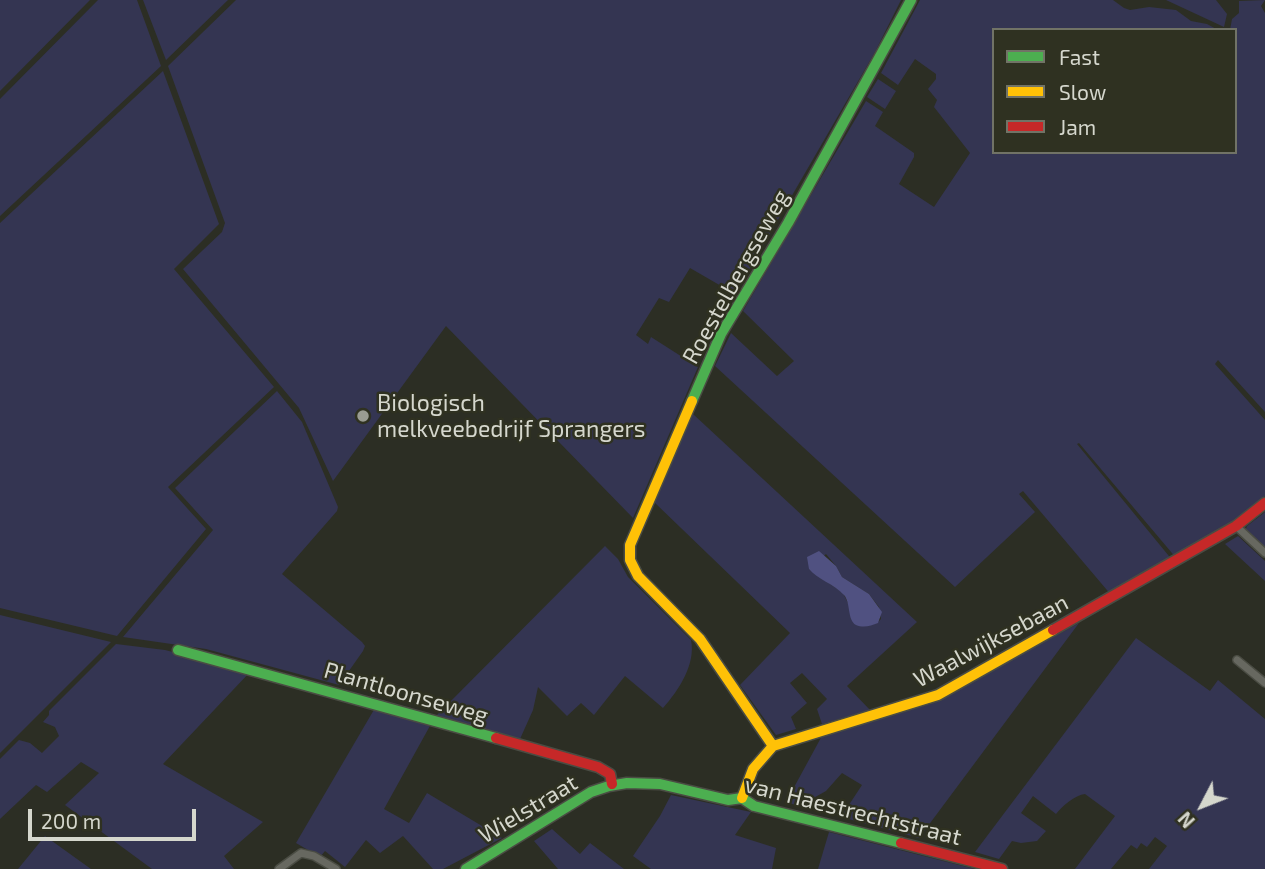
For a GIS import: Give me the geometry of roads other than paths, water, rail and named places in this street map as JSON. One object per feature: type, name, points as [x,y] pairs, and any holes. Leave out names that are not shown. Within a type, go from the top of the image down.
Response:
[{"type":"street","name":"Roestelbergseweg","points":[[773,746],[700,639],[638,576],[631,560],[630,545],[721,334],[795,212],[911,0]]},
{"type":"street","name":"Waalwijksebaan","points":[[773,746],[938,695],[1236,526],[1265,503]]},
{"type":"street","points":[[1236,526],[1265,553]]},
{"type":"street","name":"Plantloonseweg","points":[[178,650],[300,681],[468,732],[598,767],[610,774],[612,784]]},
{"type":"street","points":[[1237,660],[1265,683]]},
{"type":"street","points":[[742,798],[750,770],[773,746]]},
{"type":"street","name":"van Haestrechtstraat","points":[[612,784],[650,782],[728,800],[742,798],[754,806],[1002,869]]},
{"type":"street","name":"Wielstraat","points":[[466,869],[579,799],[612,784]]},
{"type":"street","points":[[279,869],[301,853],[314,856],[336,869]]},
{"type":"place","name":"Biologisch melkveebedrijf Sprangers","points":[[363,416]]}]
